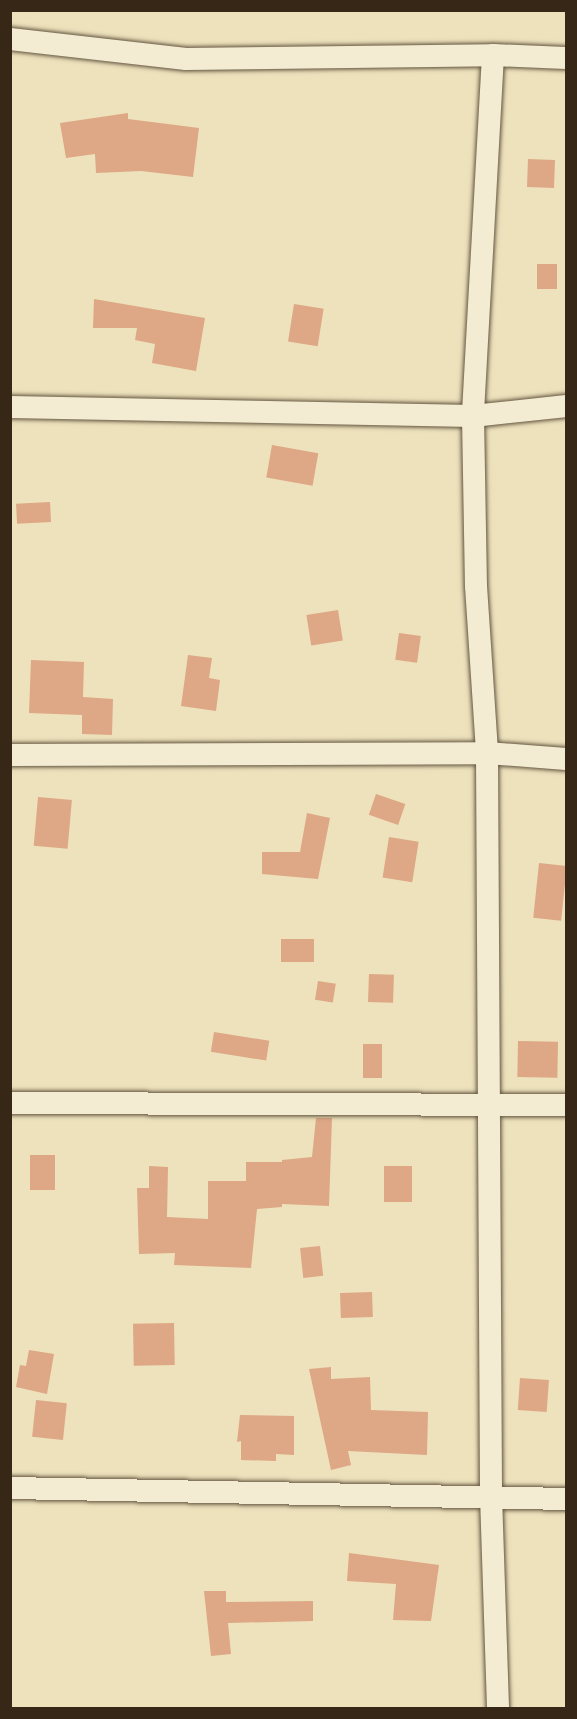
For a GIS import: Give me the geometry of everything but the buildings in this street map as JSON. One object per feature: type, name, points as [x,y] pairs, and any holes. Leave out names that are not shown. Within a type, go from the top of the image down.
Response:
[{"type":"street","points":[[10,39],[186,59],[493,55],[567,58]]},
{"type":"street","points":[[493,55],[473,416],[476,586],[487,753],[491,1496],[498,1708]]},
{"type":"street","points":[[10,406],[473,416],[567,406]]},
{"type":"street","points":[[10,754],[487,753],[567,759]]},
{"type":"street","points":[[10,1103],[263,1106],[489,1103],[567,1105]]},
{"type":"street","points":[[10,1488],[567,1499]]}]
